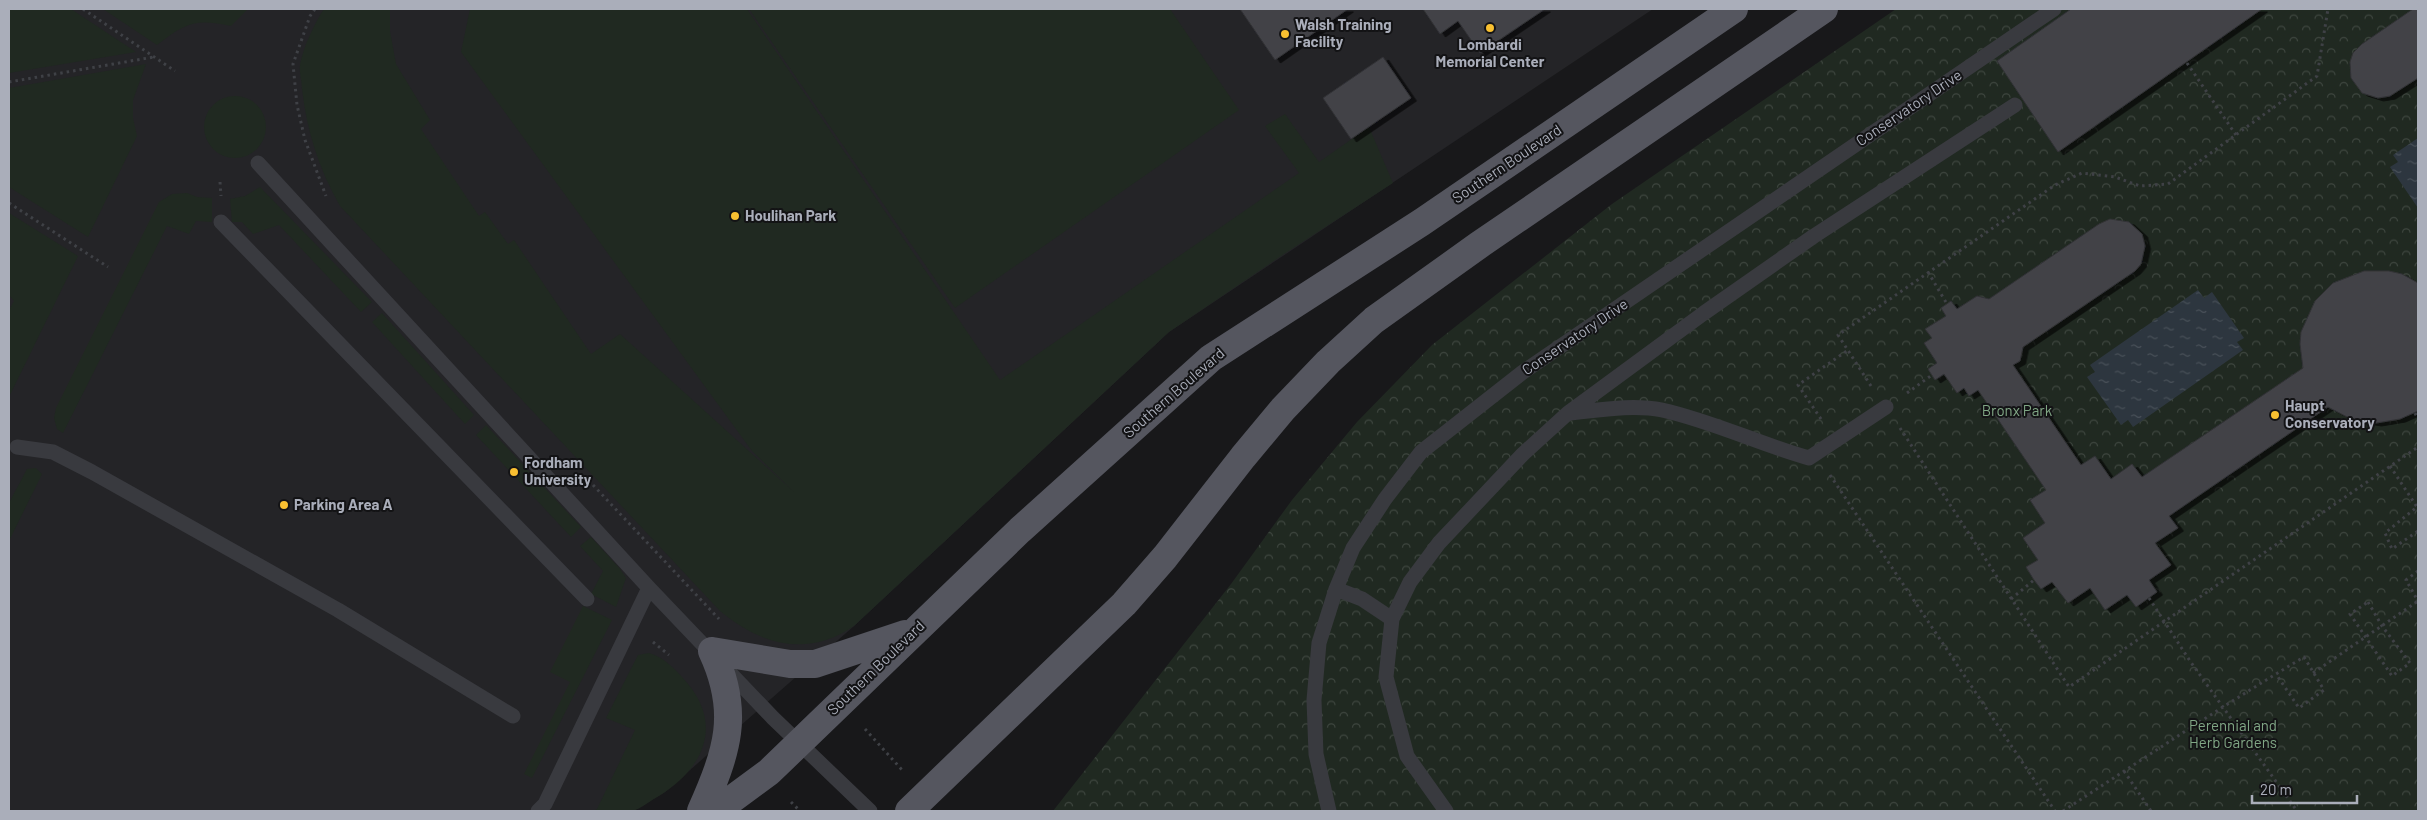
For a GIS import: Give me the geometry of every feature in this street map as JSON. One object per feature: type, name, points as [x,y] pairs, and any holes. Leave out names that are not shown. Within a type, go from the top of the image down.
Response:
[{"type":"main road","name":"Southern Boulevard","points":[[716,811],[769,772],[1020,530],[1211,358],[1430,216],[1734,9]]},
{"type":"main road","points":[[908,811],[1124,604],[1165,557],[1283,409],[1328,362],[1374,320],[1479,245],[1824,9]]},
{"type":"main road","points":[[712,651],[781,662],[815,664],[913,632]]},
{"type":"main road","points":[[701,811],[721,763],[729,723],[722,674],[712,651]]},
{"type":"lane","name":"Conservatory Drive","points":[[1329,811],[1316,754],[1314,700],[1320,643],[1336,589],[1353,548],[1385,499],[1421,452],[1471,410],[1523,372],[2054,9]]},
{"type":"lane","points":[[1446,811],[1407,756],[1386,677],[1392,619],[1410,582],[1438,542],[1523,454],[1568,413],[1704,313],[1814,236],[2015,105]]},
{"type":"lane","points":[[258,164],[650,588],[712,651],[798,744],[870,811]]},
{"type":"lane","points":[[221,222],[587,599]]},
{"type":"lane","points":[[1568,413],[1613,408],[1660,410],[1734,432],[1772,448],[1808,458],[1886,407]]},
{"type":"lane","points":[[16,447],[53,452],[92,472],[338,610],[513,716]]},
{"type":"lane","points":[[538,811],[545,804],[650,588]]},
{"type":"lane","points":[[1336,589],[1362,599],[1392,619]]},
{"type":"path","points":[[83,9],[175,71]]},
{"type":"path","points":[[315,9],[310,16],[293,64],[297,105],[305,140],[327,198]]},
{"type":"path","points":[[2328,9],[2318,76],[2168,184],[2140,186],[2115,177],[2082,173],[2055,184],[1838,334],[2069,687],[2418,447]]},
{"type":"path","points":[[9,82],[154,57]]},
{"type":"path","points":[[2188,62],[2236,135]]},
{"type":"path","points":[[9,203],[108,267]]},
{"type":"path","points":[[1928,272],[1947,304]]},
{"type":"path","points":[[1835,440],[1798,385],[1848,350]]},
{"type":"path","points":[[1886,407],[1932,375]]},
{"type":"path","points":[[2415,413],[2418,419]]},
{"type":"path","points":[[1815,454],[2055,811]]},
{"type":"path","points":[[2390,466],[2417,507],[2385,533],[2392,548],[2418,531]]},
{"type":"path","points":[[591,483],[722,622]]},
{"type":"path","points":[[2313,673],[2418,601],[2406,580],[2418,571]]},
{"type":"path","points":[[2011,599],[2034,580]]},
{"type":"path","points":[[2149,598],[2190,661],[2296,811]]},
{"type":"path","points":[[2368,602],[2382,626],[2410,664],[2392,676],[2367,637],[2350,614],[2368,602]]},
{"type":"path","points":[[2063,811],[2223,706],[2304,657],[2324,690],[2299,708],[2276,674]]},
{"type":"path","points":[[865,729],[907,776]]},
{"type":"path","points":[[2124,771],[2151,811]]},
{"type":"path","points":[[791,802],[800,811]]},
{"type":"shaded area","name":"Fordham University","points":[[9,9],[1653,9],[1169,332],[854,626],[665,792],[633,811],[9,811]]},
{"type":"green space","points":[[9,9],[71,9],[136,52],[9,73]]},
{"type":"green space","points":[[103,9],[248,9],[231,26],[209,22],[191,24],[183,27],[157,45]]},
{"type":"green space","points":[[324,9],[390,9],[390,31],[396,64],[430,120],[421,129],[479,216],[485,212],[508,244],[514,240],[591,354],[620,334],[794,492],[752,451],[461,52],[470,9],[747,9],[1000,380],[1299,173],[1265,126],[1285,114],[1319,162],[1369,127],[1393,183],[1169,332],[854,626],[836,636],[819,642],[785,643],[768,639],[752,632],[720,611],[340,206],[315,150],[304,105],[300,72],[301,59],[306,44]]},
{"type":"green space","points":[[749,9],[1170,9],[1239,110],[955,308]]},
{"type":"green space","name":"Bronx Park","points":[[1896,9],[2418,9],[2418,811],[1053,811],[1231,584],[1292,500],[1357,422],[1432,345],[1612,204]]},
{"type":"green space","points":[[146,64],[133,100],[133,118],[137,136],[88,237],[9,187],[9,88]]},
{"type":"green space","points":[[235,96],[252,101],[257,105],[261,110],[266,127],[261,144],[257,149],[252,153],[235,158],[218,153],[213,149],[209,144],[204,127],[209,110],[213,105],[218,101]]},
{"type":"green space","points":[[260,187],[372,302],[361,312],[279,225],[253,234],[242,222],[232,222],[230,199],[245,196]]},
{"type":"green space","points":[[187,193],[197,197],[212,198],[212,222],[196,221],[189,234],[167,226],[63,433],[57,429],[54,418],[56,408],[159,202],[172,194]]},
{"type":"green space","points":[[9,213],[78,256],[9,397],[9,310],[14,301],[9,295]]},
{"type":"green space","points":[[382,313],[474,415],[465,424],[372,322]]},
{"type":"green space","points":[[486,425],[581,527],[571,537],[476,435]]},
{"type":"green space","points":[[36,468],[42,474],[9,541],[9,503],[27,469]]},
{"type":"green space","points":[[591,537],[626,578],[616,607],[591,594],[603,571],[580,546]]},
{"type":"green space","points":[[583,606],[612,620],[532,778],[524,774],[570,682],[550,672]]},
{"type":"green space","points":[[649,653],[663,659],[671,666],[695,694],[703,710],[706,726],[704,742],[698,757],[689,771],[659,796],[628,812],[594,811],[597,809],[635,730],[606,718],[638,655]]},
{"type":"water","points":[[2418,138],[2418,208],[2390,167],[2398,162],[2393,155]]},
{"type":"water","points":[[2198,290],[2204,298],[2212,292],[2244,338],[2237,342],[2243,350],[2133,427],[2128,420],[2121,425],[2087,377],[2095,372],[2090,365]]},
{"type":"building","name":"Walsh Training Facility","points":[[1240,9],[1348,9],[1275,60]]},
{"type":"building","name":"Lombardi Memorial Center","points":[[1423,9],[1545,9],[1480,53],[1458,21],[1440,34]]},
{"type":"building","points":[[2071,9],[2262,9],[2058,152],[1997,61]]},
{"type":"building","points":[[2413,9],[2418,9],[2418,78],[2390,96],[2378,98],[2362,93],[2351,78],[2350,62],[2353,53],[2362,44]]},
{"type":"building","points":[[1383,57],[1411,98],[1351,139],[1323,98]]},
{"type":"building","name":"Haupt Conservatory","points":[[2110,219],[2129,222],[2142,234],[2145,246],[2141,264],[2135,271],[2023,347],[2020,361],[2013,365],[2081,465],[2095,456],[2111,479],[2132,464],[2142,477],[2303,368],[2300,344],[2301,332],[2315,301],[2333,283],[2364,271],[2389,271],[2402,274],[2418,283],[2418,411],[2400,419],[2376,423],[2351,419],[2328,407],[2169,516],[2178,528],[2155,543],[2171,565],[2149,580],[2157,592],[2136,607],[2127,595],[2105,610],[2090,588],[2068,603],[2052,582],[2041,589],[2034,580],[2026,567],[2038,560],[2023,538],[2045,523],[2030,500],[2046,490],[1978,390],[1969,396],[1964,388],[1957,393],[1944,374],[1935,380],[1928,369],[1937,363],[1924,343],[1932,338],[1925,329],[1946,316],[1941,308],[1951,301],[1957,309],[1977,296],[1989,299],[2099,224]]},
{"type":"place","name":"Lombardi Memorial Center","points":[[1490,28]]},
{"type":"place","name":"Walsh Training Facility","points":[[1285,34]]},
{"type":"place","name":"Houlihan Park","points":[[735,216]]},
{"type":"place","name":"Haupt Conservatory","points":[[2275,415]]},
{"type":"place","name":"Fordham University","points":[[514,472]]},
{"type":"place","name":"Parking Area A","points":[[284,505]]},
{"type":"park label","name":"Perennial and Herb Gardens","points":[[2233,734]]}]
